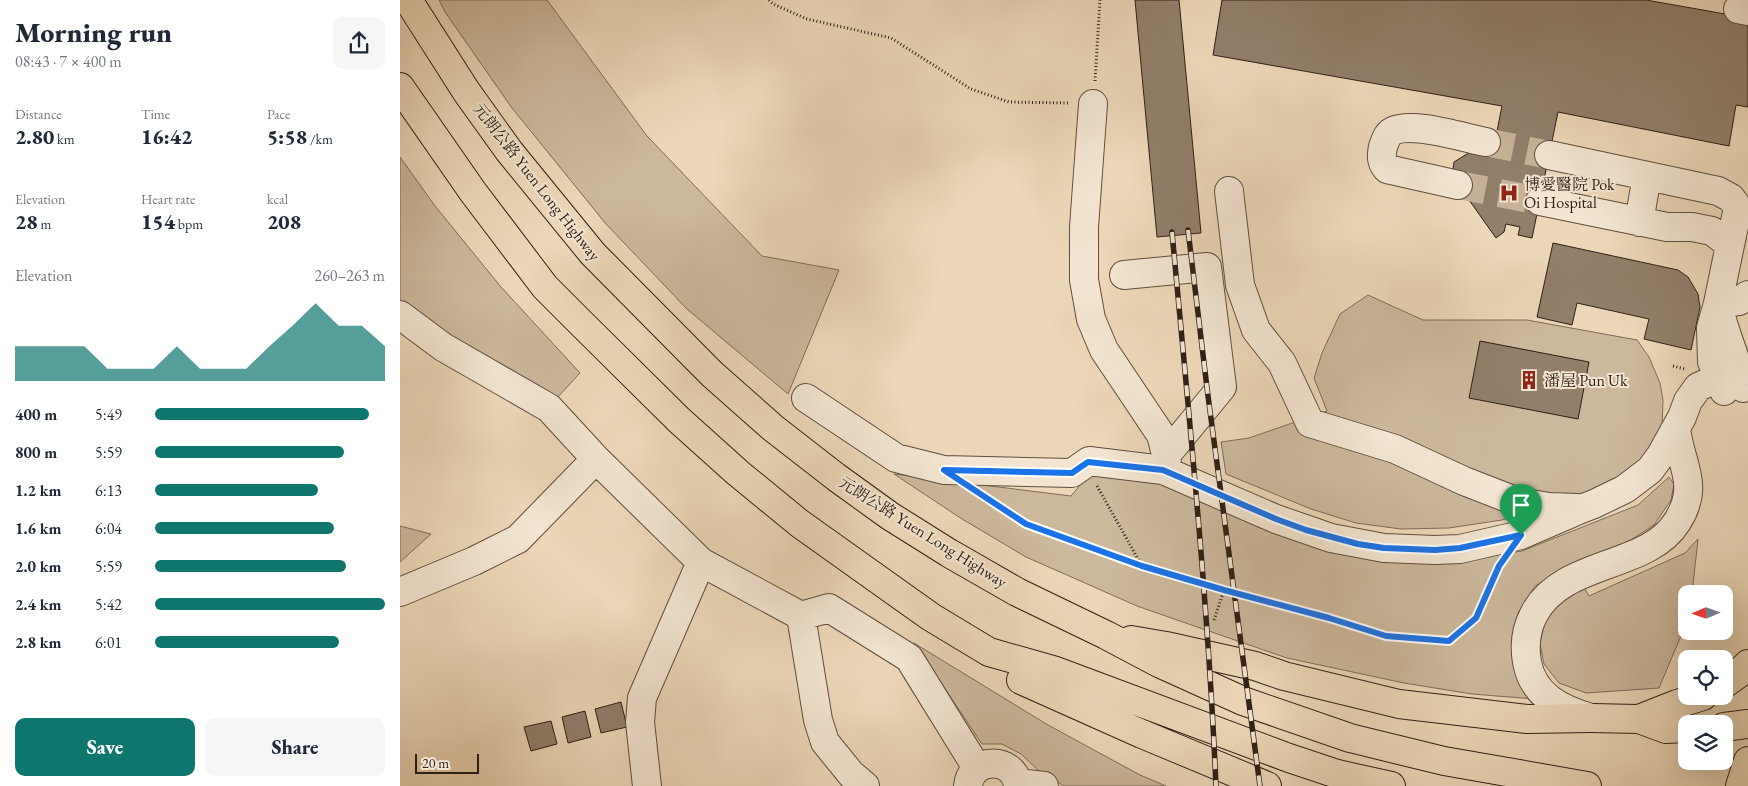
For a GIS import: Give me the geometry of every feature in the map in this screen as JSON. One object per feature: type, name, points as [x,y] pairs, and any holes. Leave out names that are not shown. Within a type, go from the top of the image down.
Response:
[{"type":"main road","name":"元朗公路 Yuen Long Highway","points":[[408,0],[466,91],[509,151],[593,254],[712,374],[773,428],[836,478],[890,516],[1017,592],[1159,663],[1243,701],[1350,738],[1444,761],[1575,784]]},
{"type":"main road","points":[[400,87],[473,192],[545,287],[679,420],[738,473],[799,523],[931,617],[989,652],[1021,680],[1072,715],[1137,750],[1216,786]]},
{"type":"main road","points":[[1106,635],[1246,664],[1399,704],[1527,719],[1639,719],[1666,729],[1678,728]]},
{"type":"main road","points":[[989,652],[1056,671],[1337,774],[1390,786]]},
{"type":"main road","points":[[1733,678],[1748,664]]},
{"type":"main road","points":[[1021,680],[1142,734],[1267,786]]},
{"type":"main road","points":[[1639,719],[1678,704]]},
{"type":"main road","points":[[1733,725],[1748,724]]},
{"type":"main road","points":[[1740,786],[1748,761]]},
{"type":"street","points":[[1093,104],[1084,227],[1084,280],[1091,319],[1104,350],[1161,435],[1165,465]]},
{"type":"street","points":[[1458,185],[1387,169],[1381,156],[1385,140],[1393,131],[1412,127],[1486,142]]},
{"type":"street","points":[[806,398],[896,458],[944,470],[1072,473],[1088,462],[1165,465],[1276,519],[1314,533],[1358,544],[1384,548],[1435,550],[1460,548],[1521,535],[1626,489],[1650,470],[1679,423],[1737,381],[1718,303],[1738,208],[1731,198],[1718,190],[1549,155]]},
{"type":"street","points":[[1639,222],[1647,176]]},
{"type":"street","points":[[1229,190],[1240,285],[1256,330],[1282,363],[1310,422],[1395,449],[1464,481],[1518,502],[1548,507],[1581,508]]},
{"type":"street","points":[[1540,201],[1667,227],[1692,227],[1712,231],[1730,244]]},
{"type":"street","points":[[1124,275],[1207,267],[1222,387],[1165,465]]},
{"type":"street","points":[[1718,303],[1739,301],[1748,295]]},
{"type":"street","points":[[400,315],[443,347],[549,408],[596,459],[702,562],[801,616],[829,608],[910,658],[973,777],[984,764],[993,762],[1009,768],[1027,785]]},
{"type":"street","points":[[1591,718],[1558,705],[1535,685],[1528,668],[1525,644],[1527,632],[1542,601],[1559,586],[1644,549],[1666,535],[1677,523],[1686,505],[1689,485],[1678,443],[1679,423]]},
{"type":"street","points":[[400,592],[474,561],[518,539],[596,459]]},
{"type":"street","points":[[646,786],[640,722],[642,698],[702,562]]},
{"type":"street","points":[[801,616],[818,720],[825,742],[851,774],[865,786]]},
{"type":"path","points":[[769,0],[773,4],[807,19],[891,38],[971,89],[1009,102],[1093,104],[1100,0]]},
{"type":"path","points":[[1088,462],[1095,482],[1142,566]]},
{"type":"path","points":[[981,494],[1026,524],[1142,566],[1329,618],[1386,636],[1449,641],[1476,618],[1499,566],[1521,535]]},
{"type":"path","points":[[1214,620],[1224,590]]},
{"type":"shaded area","points":[[439,0],[547,0],[647,136],[762,256],[839,270],[788,394],[687,309],[606,224],[512,108],[445,12]]},
{"type":"shaded area","points":[[400,157],[435,206],[501,287],[580,373],[557,398],[447,340],[400,304]]},
{"type":"shaded area","points":[[1368,295],[1423,320],[1527,320],[1637,340],[1649,357],[1660,383],[1663,400],[1662,429],[1648,458],[1612,482],[1569,500],[1502,520],[1449,528],[1401,529],[1356,523],[1311,509],[1226,474],[1221,442],[1249,438],[1327,411],[1314,378],[1322,353],[1340,314]]},
{"type":"shaded area","points":[[1095,467],[1165,475],[1449,562],[1522,551],[1638,505],[1669,477],[1674,484],[1671,500],[1654,525],[1620,547],[1571,565],[1535,586],[1518,613],[1514,647],[1534,699],[1472,694],[1404,683],[1287,658],[1137,606],[1026,557],[962,519],[894,474],[1071,496]]},
{"type":"shaded area","points":[[400,526],[431,534],[400,562]]},
{"type":"shaded area","points":[[1698,539],[1693,585],[1678,585],[1679,640],[1659,688],[1586,693],[1559,683],[1544,664],[1540,644],[1545,620],[1560,597],[1583,586],[1589,596],[1685,553]]},
{"type":"shaded area","points":[[914,643],[1048,725],[1140,775],[1166,786],[1064,786],[1038,770],[1021,754],[1002,744],[982,744]]},
{"type":"building","points":[[1135,0],[1179,0],[1201,233],[1157,237]]},
{"type":"building","name":"博愛醫院 Pok Oi Hospital","points":[[1222,0],[1646,0],[1748,18],[1748,107],[1736,105],[1729,146],[1558,112],[1532,238],[1518,235],[1520,227],[1506,224],[1504,232],[1496,238],[1452,176],[1454,162],[1496,136],[1502,106],[1213,55]]},
{"type":"building","points":[[1553,243],[1678,270],[1688,277],[1698,294],[1700,307],[1691,350],[1644,339],[1649,319],[1577,303],[1572,325],[1537,317]]},
{"type":"building","name":"潘屋 Pun Uk","points":[[1480,341],[1589,362],[1578,419],[1469,398]]},
{"type":"building","points":[[621,702],[627,727],[601,733],[595,709]]},
{"type":"building","points":[[585,711],[591,737],[568,743],[562,717]]},
{"type":"building","points":[[551,721],[557,744],[531,751],[524,727]]},
{"type":"tunnel","points":[[1486,142],[1549,155]]},
{"type":"tunnel","points":[[1458,185],[1540,201]]},
{"type":"railway","points":[[1188,230],[1260,786]]},
{"type":"railway","points":[[1172,232],[1203,578],[1216,786]]},
{"type":"place","name":"博愛醫院 Pok Oi Hospital","points":[[1509,193]]},
{"type":"place","name":"潘屋 Pun Uk","points":[[1529,380]]},
{"type":"route","points":[[1088,462],[1163,470],[1306,530],[1331,538],[1384,548],[1435,550],[1460,548],[1521,535],[1499,566],[1476,618],[1449,641],[1386,636],[1329,618],[1142,566],[1026,524],[944,470],[1072,473],[1088,462]]}]
